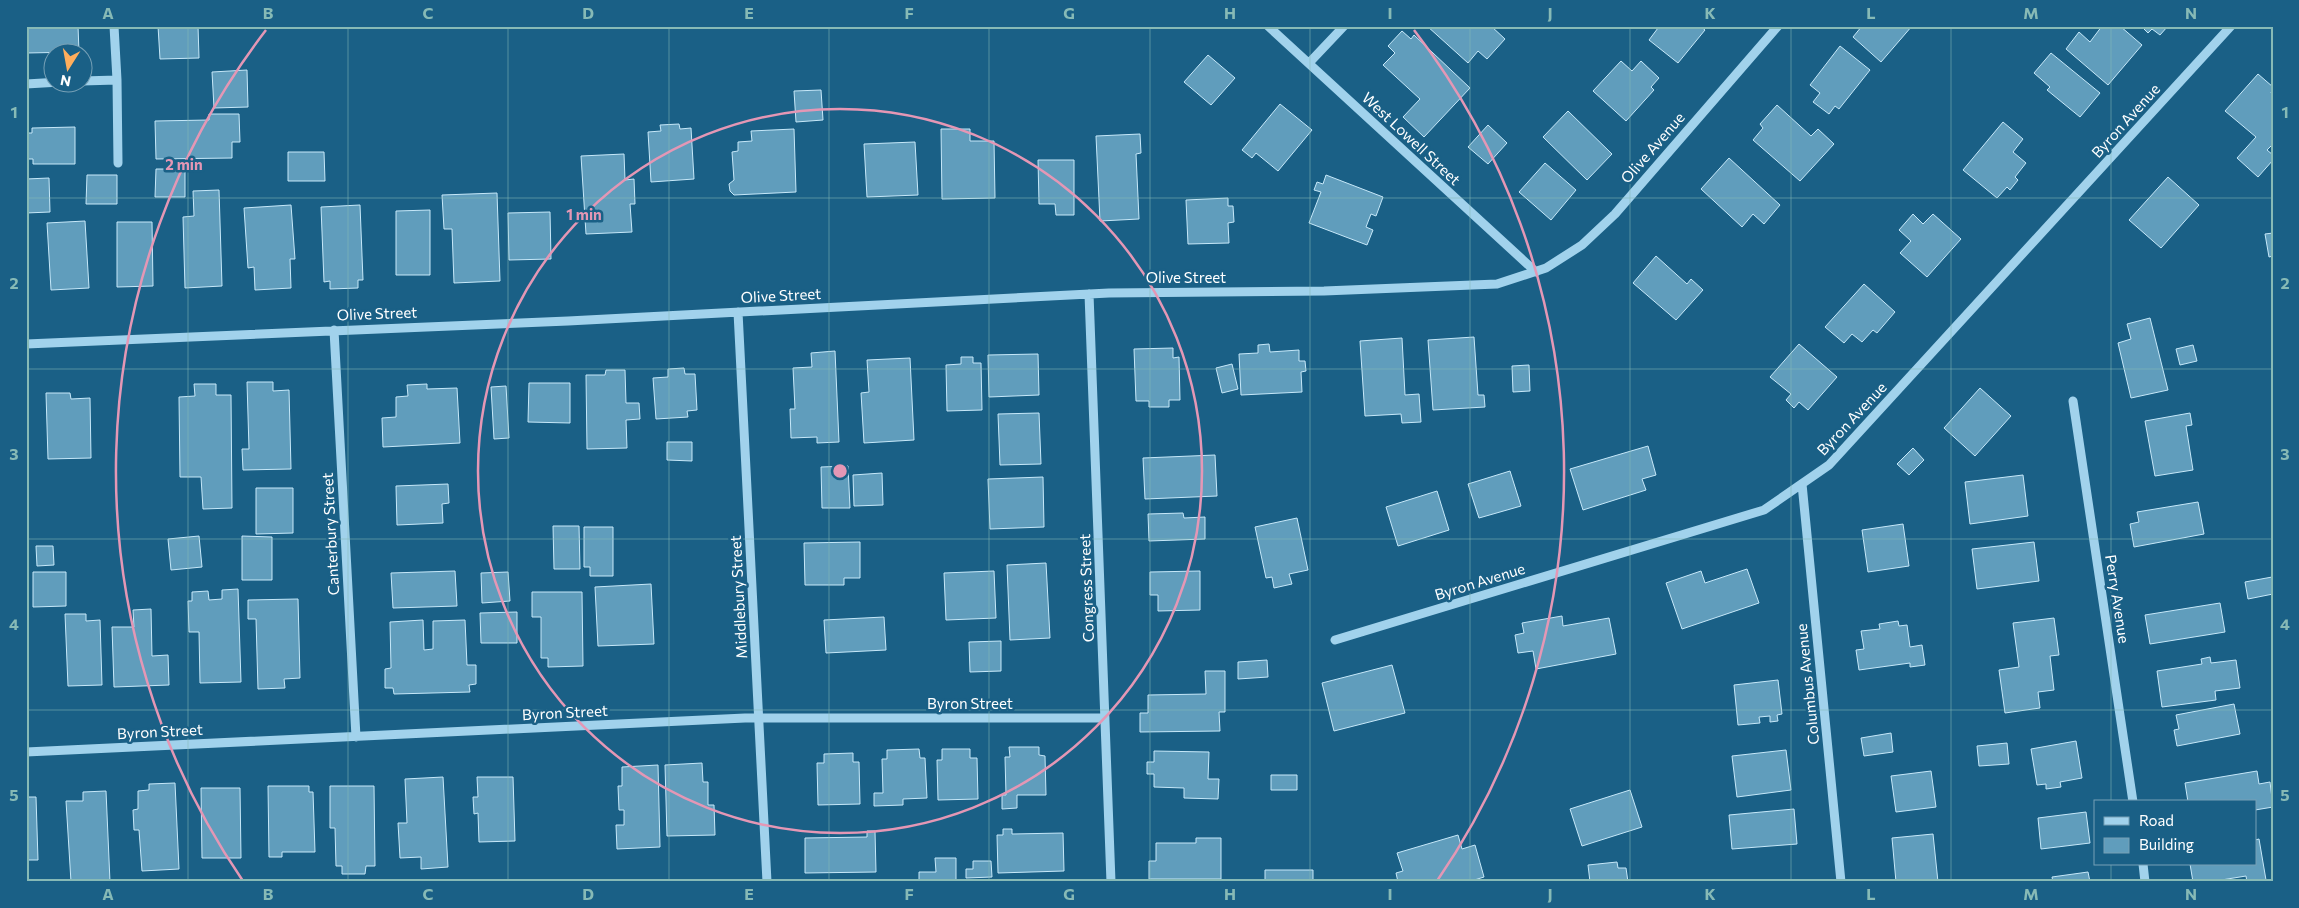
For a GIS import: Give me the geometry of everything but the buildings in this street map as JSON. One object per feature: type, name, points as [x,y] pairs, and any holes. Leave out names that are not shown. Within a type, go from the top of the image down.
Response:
[{"type":"street","points":[[114,26],[118,164]]},
{"type":"street","name":"West Lowell Street","points":[[1268,26],[1536,272]]},
{"type":"street","points":[[1309,63],[1344,26]]},
{"type":"street","name":"Olive Avenue","points":[[1536,272],[1546,268],[1582,245],[1615,214],[1778,26]]},
{"type":"street","name":"Byron Avenue","points":[[1335,640],[1764,510],[1802,484],[1829,465],[2231,26]]},
{"type":"street","points":[[92,81],[117,80]]},
{"type":"street","points":[[26,84],[42,83]]},
{"type":"street","name":"Olive Street","points":[[26,344],[1089,294],[1324,291],[1496,284],[1536,272]]},
{"type":"street","name":"Congress Street","points":[[1089,294],[1111,882]]},
{"type":"street","name":"Middlebury Street","points":[[738,312],[767,882]]},
{"type":"street","name":"Canterbury Street","points":[[334,330],[356,737]]},
{"type":"street","name":"Perry Avenue","points":[[2073,400],[2133,800]]},
{"type":"street","name":"Columbus Avenue","points":[[1802,484],[1841,882]]},
{"type":"street","name":"Byron Street","points":[[26,752],[759,717],[1105,718]]},
{"type":"street","points":[[2143,866],[2145,882]]}]
